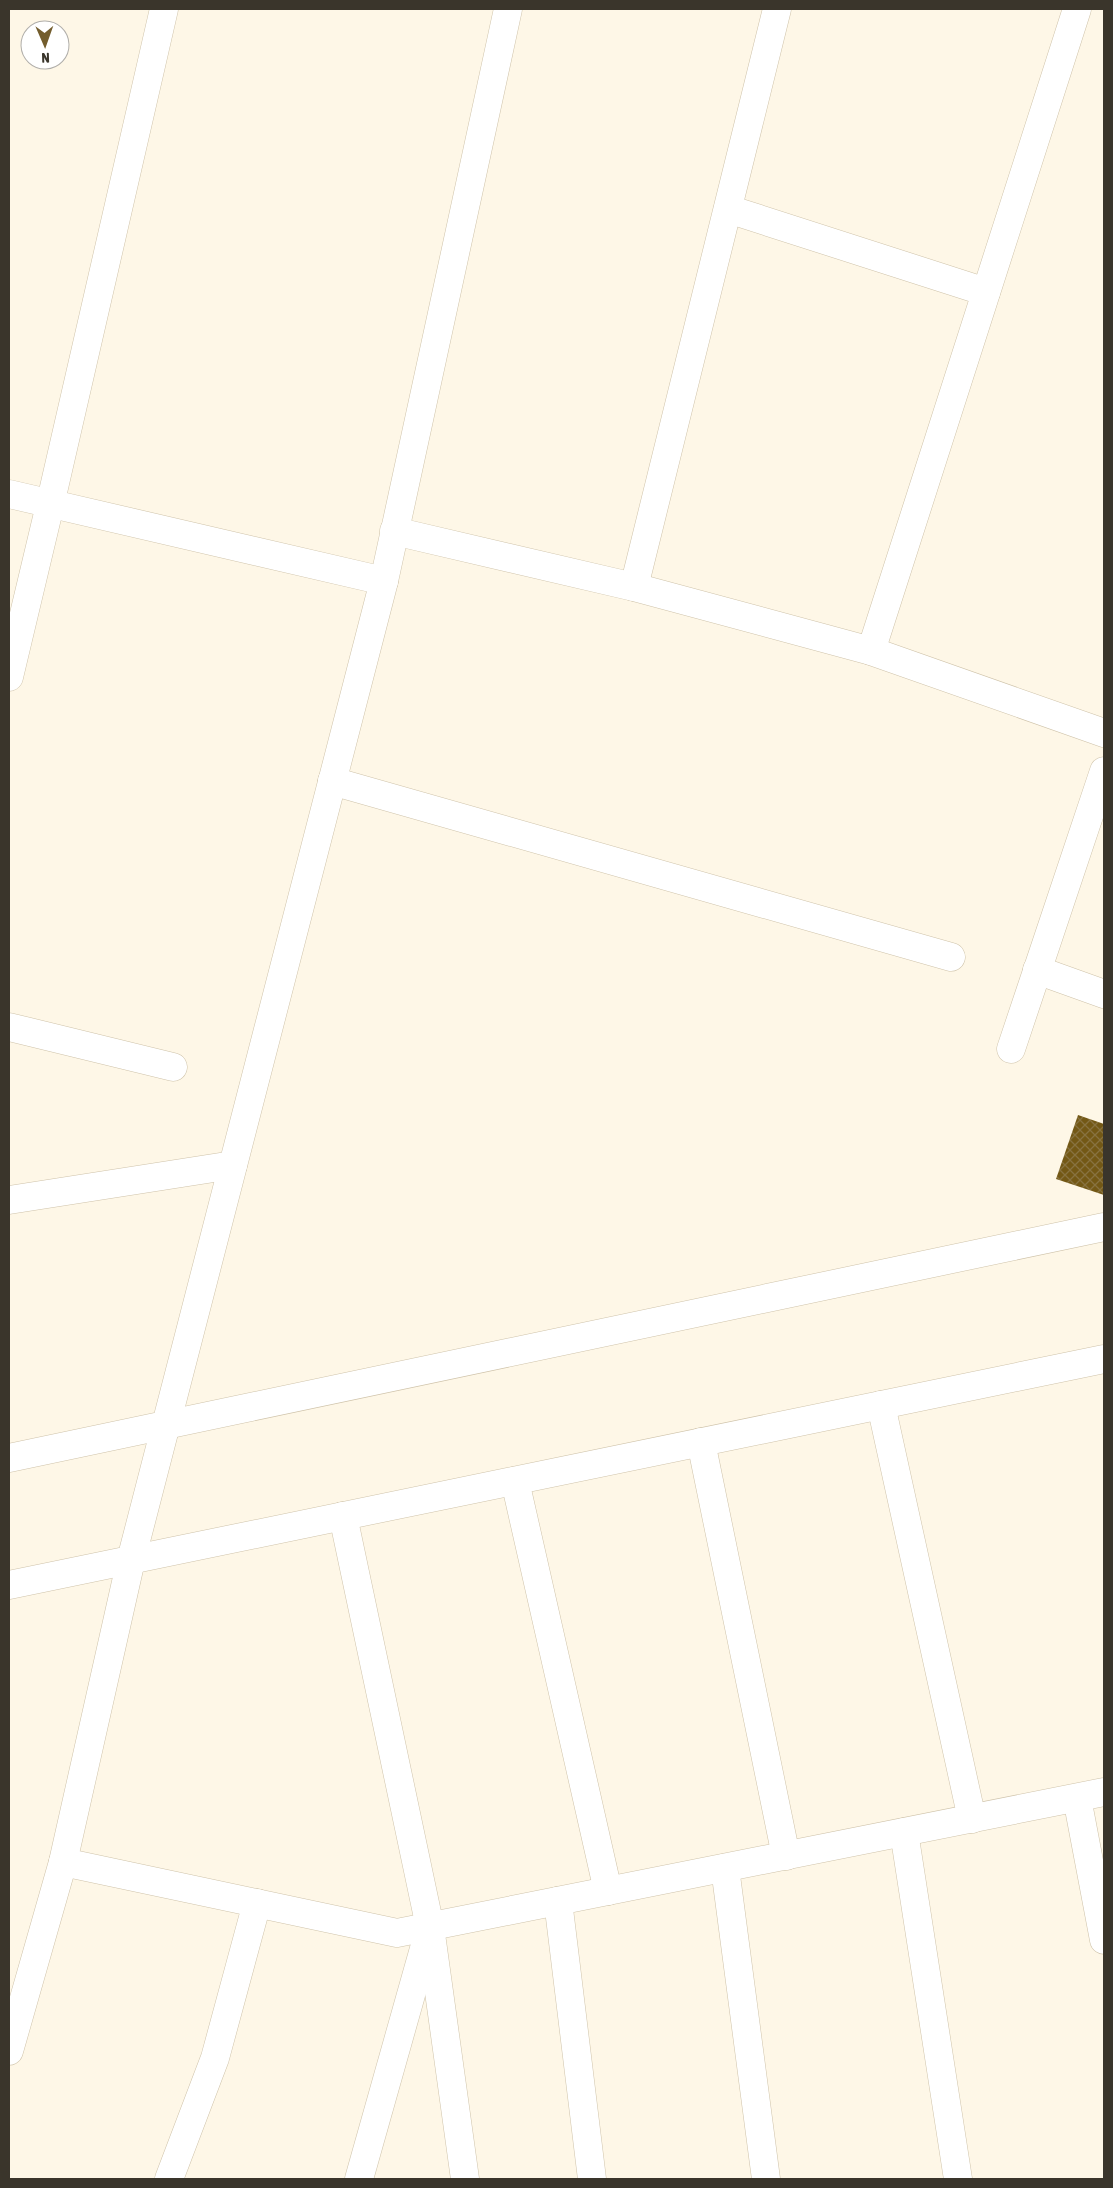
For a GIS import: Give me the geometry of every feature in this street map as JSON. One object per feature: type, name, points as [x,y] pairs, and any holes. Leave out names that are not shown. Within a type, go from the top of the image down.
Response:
[{"type":"street","points":[[9,677],[164,9]]},
{"type":"street","points":[[9,2051],[63,1862],[132,1560],[384,581],[508,9]]},
{"type":"street","points":[[634,587],[777,9]]},
{"type":"street","points":[[871,651],[1077,9]]},
{"type":"street","points":[[728,209],[986,292]]},
{"type":"street","points":[[9,494],[384,581]]},
{"type":"street","points":[[394,531],[634,587],[871,651],[1104,733]]},
{"type":"street","points":[[1011,1049],[1104,771]]},
{"type":"street","points":[[332,781],[951,956]]},
{"type":"street","points":[[1037,970],[1104,994]]},
{"type":"street","points":[[9,1027],[173,1067]]},
{"type":"street","points":[[9,1200],[233,1165]]},
{"type":"street","points":[[9,1458],[1104,1227]]},
{"type":"street","points":[[9,1585],[1104,1359]]},
{"type":"street","points":[[881,1405],[972,1819]]},
{"type":"street","points":[[700,1442],[786,1856]]},
{"type":"street","points":[[515,1481],[608,1891]]},
{"type":"street","points":[[343,1516],[430,1927],[465,2179]]},
{"type":"street","points":[[63,1862],[397,1933],[1104,1792]]},
{"type":"street","points":[[1077,1798],[1104,1940]]},
{"type":"street","points":[[904,1832],[958,2179]]},
{"type":"street","points":[[725,1868],[766,2179]]},
{"type":"street","points":[[558,1901],[592,2179]]},
{"type":"street","points":[[169,2179],[215,2058],[257,1904]]},
{"type":"street","points":[[359,2179],[430,1927]]},
{"type":"building","points":[[1078,1115],[1104,1124],[1104,1195],[1056,1179]]}]
